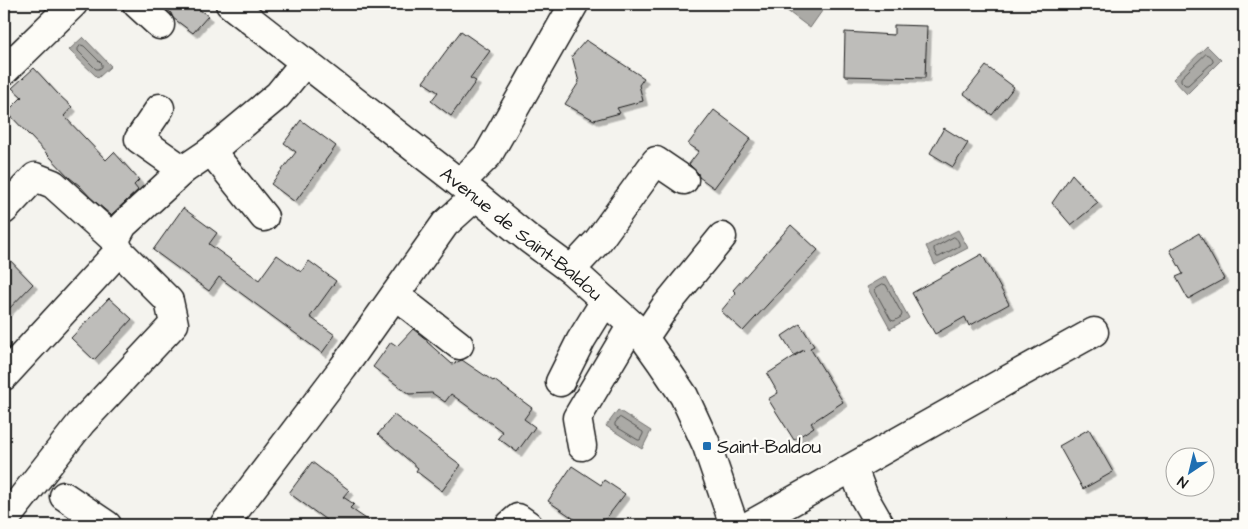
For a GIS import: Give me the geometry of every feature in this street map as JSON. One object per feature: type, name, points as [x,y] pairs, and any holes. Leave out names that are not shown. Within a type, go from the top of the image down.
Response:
[{"type":"street","points":[[4,72],[72,4]]},
{"type":"street","points":[[137,4],[160,26]]},
{"type":"street","name":"Avenue de Saint-Baldou","points":[[230,4],[571,270],[638,332],[684,396],[707,446],[734,525]]},
{"type":"street","points":[[224,525],[343,368],[445,224],[488,155],[574,4]]},
{"type":"street","points":[[4,376],[117,246],[124,225],[183,170],[211,151],[278,95],[305,62]]},
{"type":"street","points":[[160,108],[139,139],[183,170]]},
{"type":"street","points":[[211,151],[264,217]]},
{"type":"street","points":[[571,270],[598,241],[656,161],[684,180]]},
{"type":"street","points":[[4,210],[35,177],[53,184],[117,246],[169,301],[174,324],[80,423],[4,521]]},
{"type":"street","points":[[582,446],[577,418],[638,332],[665,307],[722,237]]},
{"type":"street","points":[[395,296],[459,345]]},
{"type":"street","points":[[560,382],[581,340],[605,301]]},
{"type":"street","points":[[750,525],[1094,332]]},
{"type":"street","points":[[853,468],[864,497],[880,525]]},
{"type":"street","points":[[64,496],[106,525]]},
{"type":"street","points":[[510,525],[518,518],[528,525]]},
{"type":"water","points":[[778,4],[812,4],[822,11],[810,28]]},
{"type":"water","points":[[83,37],[111,66],[98,78],[69,50]]},
{"type":"water","points":[[1207,46],[1221,60],[1187,94],[1173,79]]},
{"type":"water","points":[[958,230],[968,248],[935,265],[926,246]]},
{"type":"water","points":[[886,276],[909,318],[890,329],[867,287]]},
{"type":"water","points":[[618,410],[651,431],[642,449],[606,426]]},
{"type":"building","points":[[160,4],[192,4],[208,16],[193,33],[173,18],[171,13]]},
{"type":"building","points":[[894,25],[927,26],[925,78],[844,76],[845,32],[894,35]]},
{"type":"building","points":[[461,31],[490,51],[470,78],[476,81],[451,116],[431,101],[438,92],[423,82]]},
{"type":"building","points":[[586,40],[644,78],[639,85],[643,101],[617,108],[620,113],[594,120],[565,104],[579,82],[572,56]]},
{"type":"building","points":[[986,66],[1014,87],[992,115],[964,94]]},
{"type":"building","points":[[34,68],[72,107],[64,116],[106,160],[114,152],[139,180],[134,185],[138,190],[111,215],[70,178],[7,112],[22,97],[12,88]]},
{"type":"building","points":[[714,110],[751,138],[714,188],[699,177],[698,173],[689,164],[699,151],[688,144]]},
{"type":"building","points":[[301,120],[336,146],[295,202],[271,184],[296,152],[284,143]]},
{"type":"building","points":[[944,128],[968,143],[953,167],[930,153]]},
{"type":"building","points":[[1072,174],[1098,203],[1071,225],[1052,203]]},
{"type":"building","points":[[183,208],[217,233],[209,244],[259,280],[277,255],[301,272],[309,261],[336,281],[310,317],[335,335],[322,353],[219,277],[209,291],[153,250]]},
{"type":"building","points":[[791,225],[818,250],[743,331],[721,311],[736,293],[733,290]]},
{"type":"building","points":[[1199,233],[1224,279],[1188,299],[1176,277],[1183,274],[1170,250]]},
{"type":"building","points":[[4,254],[33,284],[4,314]]},
{"type":"building","points":[[982,254],[1009,304],[969,326],[965,317],[935,334],[912,293]]},
{"type":"building","points":[[109,298],[132,319],[94,360],[71,338]]},
{"type":"building","points":[[800,324],[814,346],[810,348],[843,402],[811,423],[814,427],[794,440],[768,399],[778,393],[767,374],[804,350],[794,355],[782,336]]},
{"type":"building","points":[[413,329],[452,364],[462,360],[494,380],[532,408],[524,419],[535,427],[517,452],[498,438],[503,432],[451,394],[445,402],[432,393],[409,394],[373,367],[391,342],[397,346]]},
{"type":"building","points":[[394,415],[461,465],[442,491],[416,471],[418,468],[378,434]]},
{"type":"building","points":[[1089,429],[1113,472],[1083,489],[1059,446]]},
{"type":"building","points":[[312,462],[349,490],[343,497],[354,504],[350,508],[375,525],[333,525],[289,493]]},
{"type":"building","points":[[572,466],[601,485],[604,480],[625,494],[601,525],[583,525],[548,501]]},
{"type":"place","name":"Saint-Baldou","points":[[707,446]]}]
